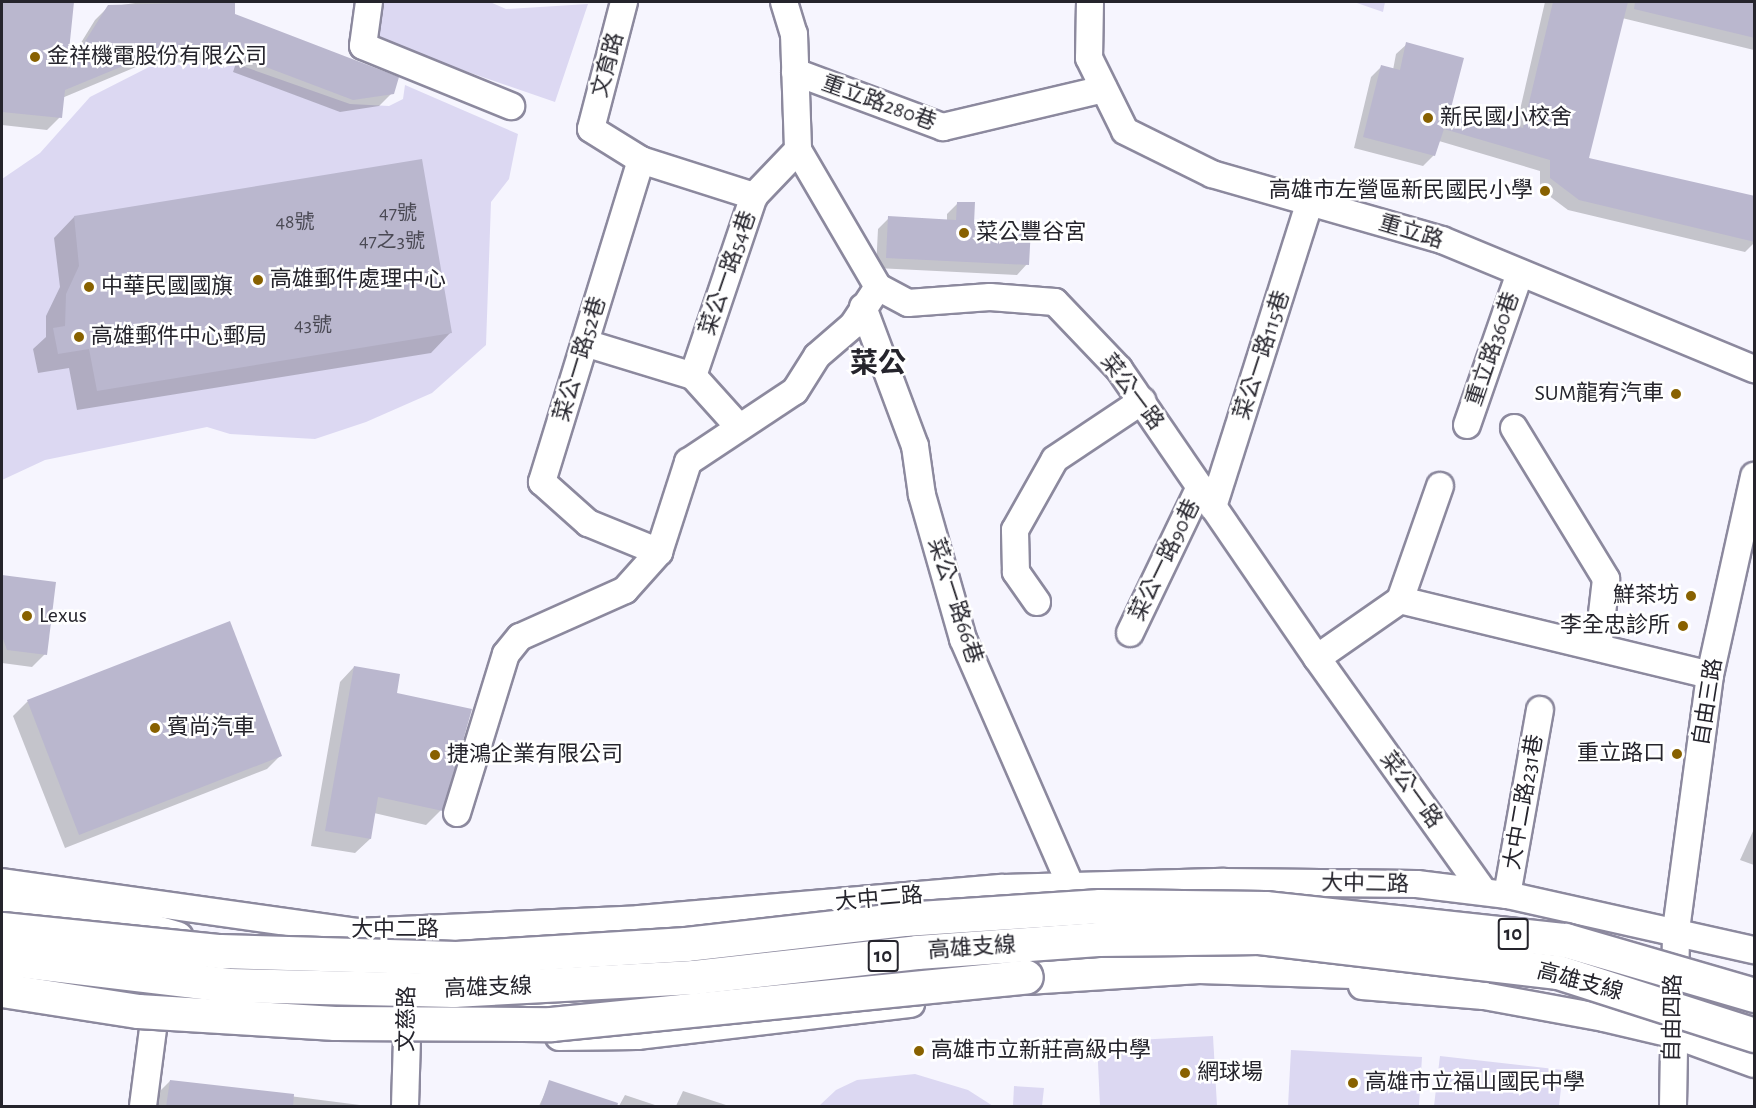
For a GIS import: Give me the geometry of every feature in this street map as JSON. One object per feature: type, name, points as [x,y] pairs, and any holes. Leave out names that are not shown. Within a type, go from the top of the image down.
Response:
[{"type":"highway","points":[[2,902],[135,926],[220,951]]},
{"type":"highway","name":"高雄支線","points":[[2,929],[220,951],[456,958],[686,944],[904,919],[1100,906],[1265,908],[1565,940],[1755,995]]},
{"type":"highway","points":[[1265,908],[1436,906],[1600,930],[1755,978]]},
{"type":"highway","name":"高雄支線","points":[[2,958],[228,985],[453,990],[694,977],[917,952],[1098,939],[1259,937],[1557,972],[1755,1035]]},
{"type":"highway","points":[[2,990],[150,1012],[335,1023],[551,1024],[1026,977],[1199,966],[1513,976]]},
{"type":"street","points":[[369,2],[363,46],[511,106]]},
{"type":"street","name":"文育路","points":[[624,2],[591,129],[641,160]]},
{"type":"street","points":[[457,813],[506,654],[520,637],[625,590],[659,552],[688,462],[738,426],[795,392],[817,356],[853,325],[870,297],[798,150],[794,34],[784,2]]},
{"type":"street","name":"重立路","points":[[1090,2],[1089,58],[1125,131],[1212,174],[1442,240],[1755,369]]},
{"type":"street","name":"重立路280巷","points":[[795,72],[943,128],[1104,90]]},
{"type":"street","name":"菜公一路54巷","points":[[693,376],[754,196],[798,150]]},
{"type":"street","points":[[641,160],[754,196]]},
{"type":"street","name":"菜公一路52巷","points":[[641,160],[542,482],[588,523],[659,552]]},
{"type":"street","name":"菜公一路115巷","points":[[1207,497],[1310,202]]},
{"type":"street","name":"重立路360巷","points":[[1467,425],[1520,273]]},
{"type":"street","name":"菜公一路","points":[[870,297],[908,303],[990,297],[1055,302],[1119,369],[1317,658],[1495,893]]},
{"type":"street","name":"菜公一路66巷","points":[[870,297],[915,446],[921,495],[963,639],[1071,886]]},
{"type":"street","points":[[585,343],[693,376],[738,426]]},
{"type":"street","points":[[1037,602],[1016,572],[1015,530],[1055,459],[1142,401]]},
{"type":"street","points":[[1514,428],[1606,579],[1598,648]]},
{"type":"street","name":"自由三路","points":[[1676,930],[1710,675],[1755,476]]},
{"type":"street","points":[[1317,658],[1400,600],[1440,486]]},
{"type":"street","name":"菜公一路90巷","points":[[1130,633],[1207,497]]},
{"type":"street","points":[[1400,600],[1710,675]]},
{"type":"street","name":"大中二路231巷","points":[[1495,893],[1540,710]]},
{"type":"street","name":"大中二路","points":[[2,882],[356,932],[639,919],[1003,888],[1235,882],[1417,884],[1495,893],[1676,930],[1755,950]]},
{"type":"street","name":"自由四路","points":[[1673,1107],[1672,1034],[1676,930]]},
{"type":"street","name":"文慈路","points":[[405,1107],[409,931]]},
{"type":"street","points":[[275,1022],[407,1011],[717,994],[1213,958],[1361,958],[1513,976],[1590,992],[1672,1034],[1755,1064]]},
{"type":"street","points":[[2,996],[155,1014],[275,1022],[407,1038],[637,1036],[788,1021],[1037,986],[1269,979],[1484,996],[1672,1034]]},
{"type":"street","points":[[143,1107],[155,1014]]},
{"type":"shaded area","points":[[382,2],[490,2],[506,9],[588,4],[555,102],[378,41]]},
{"type":"shaded area","points":[[1354,2],[1385,2],[1383,12]]},
{"type":"shaded area","points":[[228,61],[350,104],[389,106],[403,99],[405,85],[518,134],[509,179],[491,202],[486,345],[432,393],[366,422],[315,439],[230,434],[207,427],[45,460],[2,480],[2,179],[40,153],[90,97],[149,67]]},
{"type":"shaded area","points":[[1213,1036],[1217,1106],[1100,1106],[1097,1042]]},
{"type":"shaded area","points":[[1291,1050],[1422,1057],[1419,1106],[1288,1106]]},
{"type":"shaded area","points":[[1440,1056],[1563,1070],[1559,1106],[1434,1106]]},
{"type":"shaded area","points":[[915,1074],[968,1090],[993,1106],[819,1106],[836,1090],[857,1080]]},
{"type":"shaded area","points":[[1014,1086],[1044,1088],[1042,1106],[1013,1106]]},
{"type":"building","points":[[2,2],[74,2],[67,70],[108,5],[235,2],[235,14],[399,77],[394,94],[353,100],[245,59],[249,48],[157,52],[65,90],[62,118],[2,112]]},
{"type":"building","name":"新民國小校舍","points":[[1553,2],[1628,2],[1589,158],[1755,196],[1755,242],[1579,200],[1550,178],[1550,160],[1444,129],[1435,156],[1363,137],[1381,65],[1400,70],[1406,42],[1464,58],[1451,108],[1523,128]]},
{"type":"building","points":[[1635,2],[1755,2],[1755,38],[1634,9]]},
{"type":"building","name":"高雄郵件處理中心","points":[[422,159],[452,333],[97,391],[89,349],[58,354],[53,328],[65,326],[66,294],[79,266],[74,216]]},
{"type":"building","name":"菜公豐谷宮","points":[[957,202],[975,202],[974,224],[1031,228],[1029,265],[886,258],[888,216],[956,220]]},
{"type":"building","name":"Lexus","points":[[2,575],[56,582],[47,655],[7,650],[2,636]]},
{"type":"building","name":"賓尚汽車","points":[[230,621],[282,756],[79,835],[27,700]]},
{"type":"building","points":[[354,666],[400,674],[397,693],[472,709],[443,811],[378,797],[371,839],[325,831]]},
{"type":"building","points":[[170,1080],[294,1094],[293,1107],[166,1107]]},
{"type":"building","points":[[549,1080],[618,1103],[617,1107],[540,1107]]},
{"type":"place","name":"金祥機電股份有限公司","points":[[35,57]]},
{"type":"place","name":"新民國小校舍","points":[[1428,118]]},
{"type":"place","name":"高雄市左營區新民國民小學","points":[[1545,191]]},
{"type":"place","name":"菜公豐谷宮","points":[[964,233]]},
{"type":"place","name":"高雄郵件處理中心","points":[[258,280]]},
{"type":"place","name":"中華民國國旗","points":[[89,287]]},
{"type":"place","name":"高雄郵件中心郵局","points":[[79,337]]},
{"type":"place","name":"SUM龍宥汽車","points":[[1676,394]]},
{"type":"place","name":"鮮茶坊","points":[[1691,596]]},
{"type":"place","name":"Lexus","points":[[27,616]]},
{"type":"place","name":"李全忠診所","points":[[1683,626]]},
{"type":"place","name":"賓尚汽車","points":[[155,728]]},
{"type":"place","name":"重立路口","points":[[1677,754]]},
{"type":"place","name":"捷鴻企業有限公司","points":[[435,755]]},
{"type":"place","name":"高雄市立新莊高級中學","points":[[919,1051]]},
{"type":"place","name":"網球場","points":[[1185,1073]]},
{"type":"place","name":"高雄市立福山國民中學","points":[[1353,1083]]},
{"type":"district","name":"菜公","points":[[878,364]]}]
